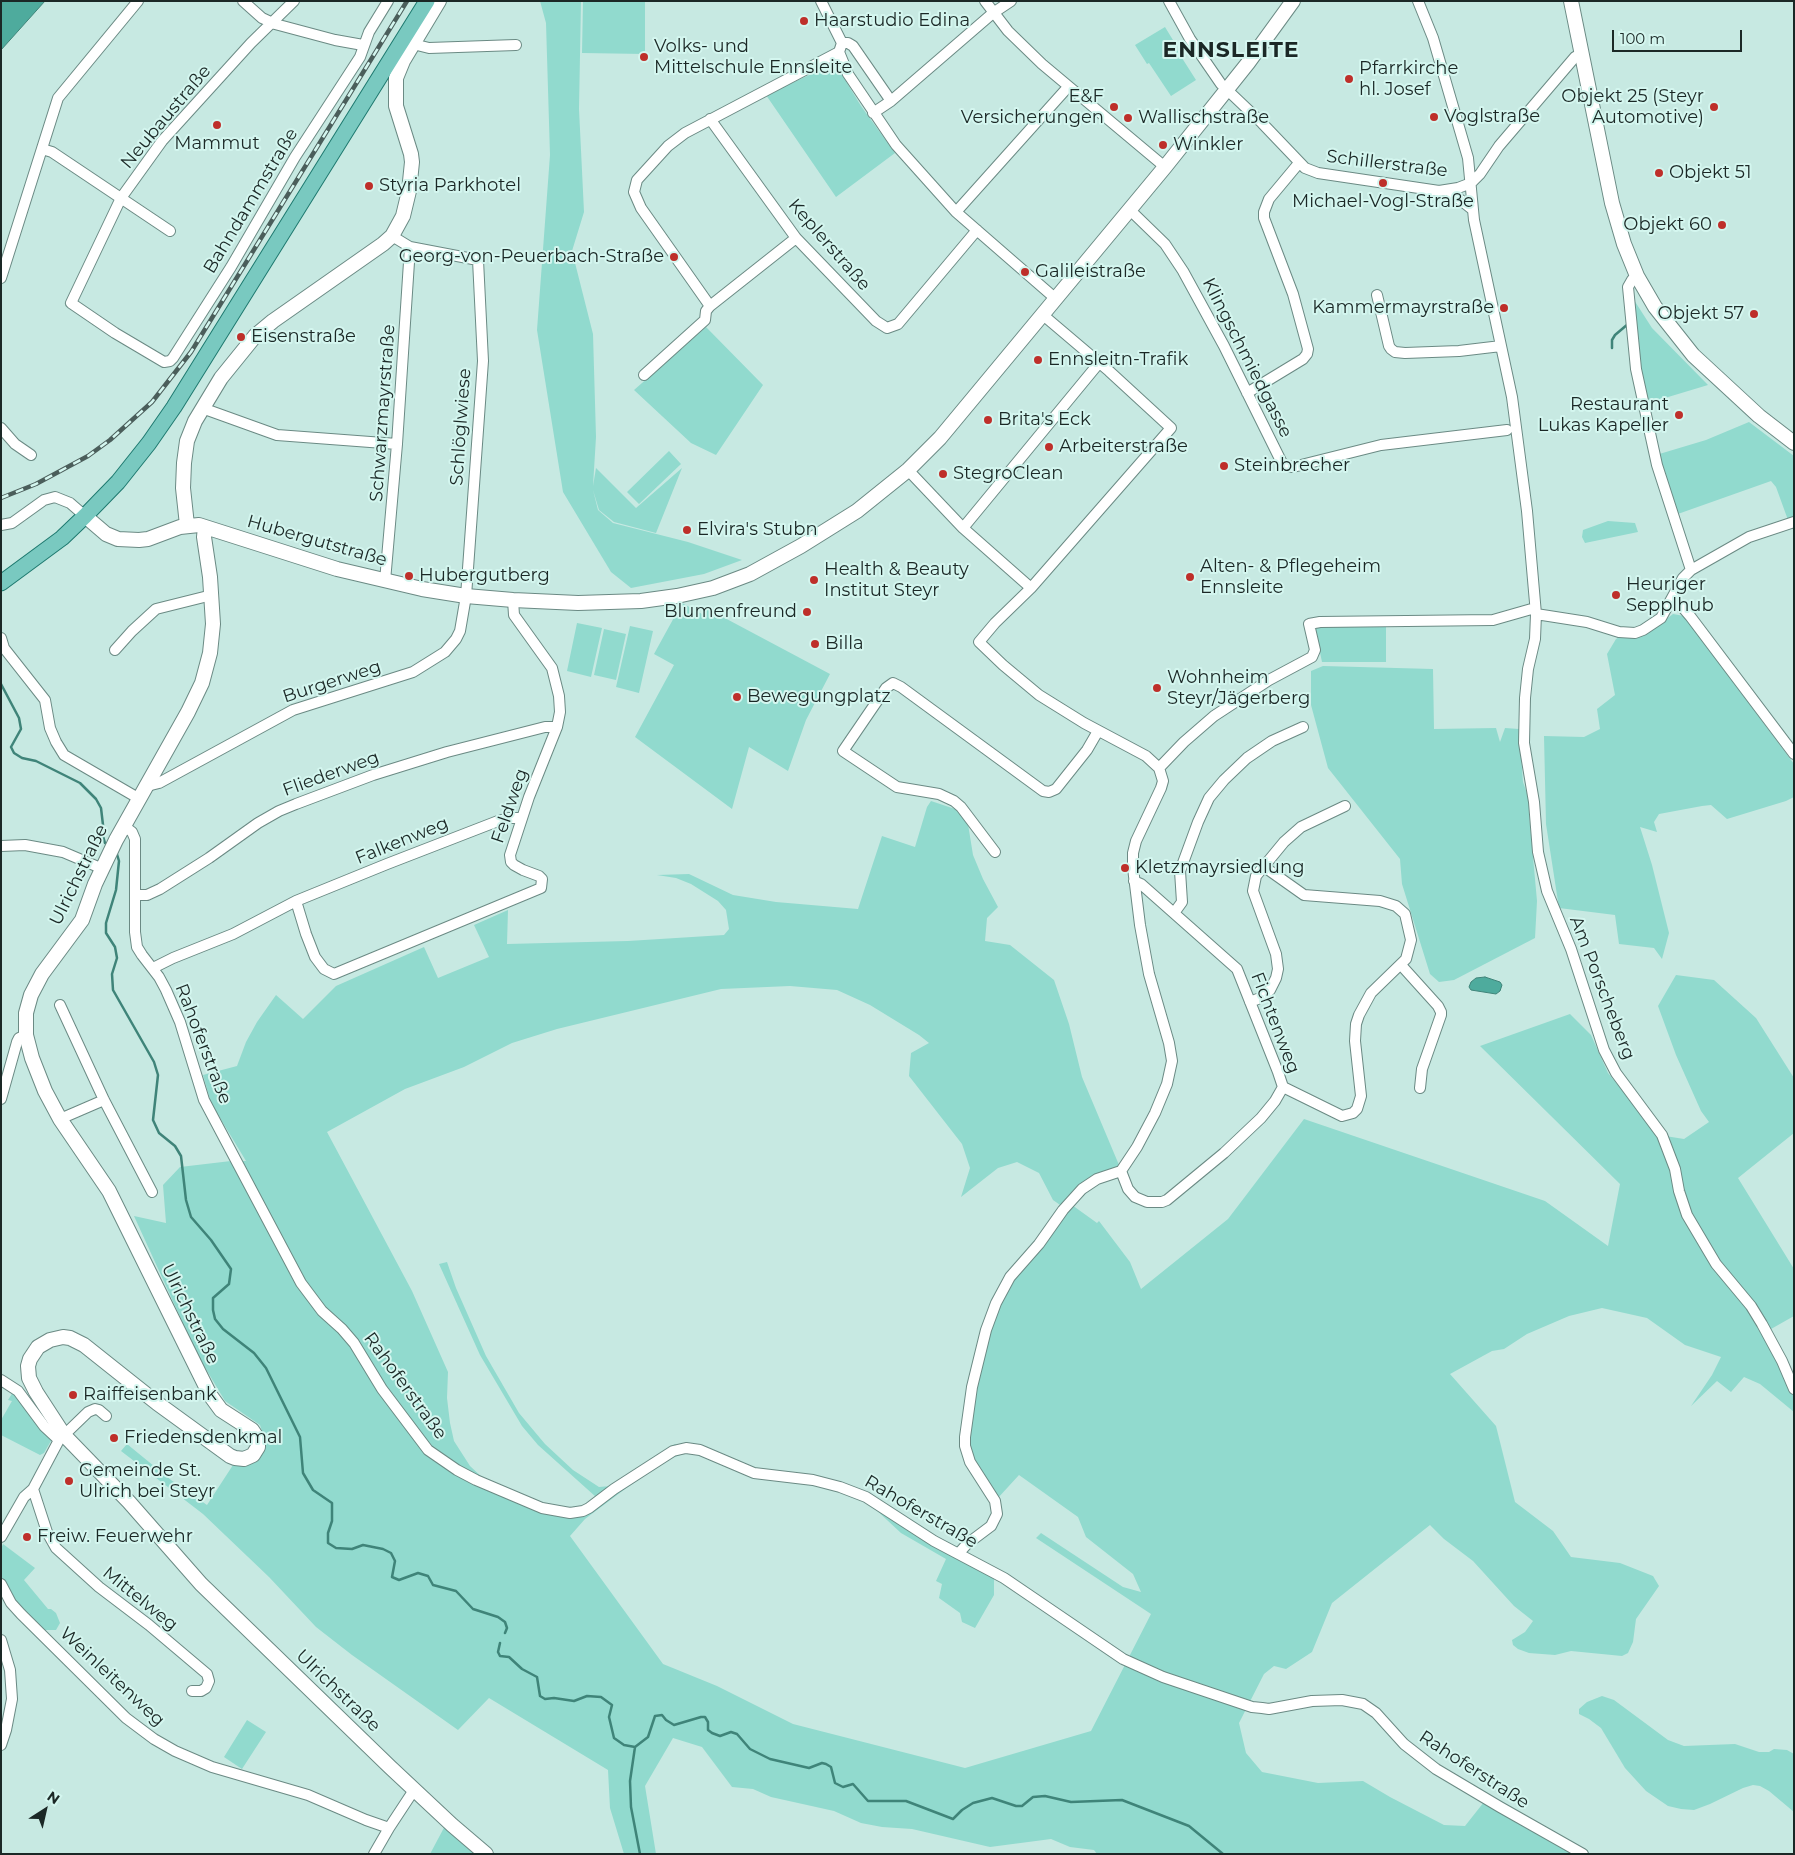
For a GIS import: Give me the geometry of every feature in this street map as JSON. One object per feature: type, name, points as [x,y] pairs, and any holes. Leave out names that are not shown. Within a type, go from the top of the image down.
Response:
[{"type":"main road","points":[[1,584],[62,538],[85,516],[118,482],[163,423],[426,1]]},
{"type":"street","points":[[1,278],[58,98],[138,1]]},
{"type":"street","points":[[242,1],[271,23],[335,40],[363,45]]},
{"type":"street","name":"Neubaustraße","points":[[115,333],[71,303],[121,198],[162,141],[251,43],[294,1]]},
{"type":"street","name":"Bahndammstraße","points":[[115,333],[164,362],[174,358],[360,57],[369,32],[388,1]]},
{"type":"street","points":[[1,524],[12,524],[44,500],[55,497],[70,503],[111,537],[129,540],[148,539],[187,525],[184,488],[185,452],[190,432],[202,408],[236,357],[255,336],[273,321],[383,244],[392,236],[402,216],[406,204],[412,162],[396,106],[396,78],[403,61],[440,1]]},
{"type":"street","points":[[821,1],[841,48],[848,74],[873,113],[907,158],[956,212],[1056,298]]},
{"type":"street","points":[[985,1],[993,13],[1020,43],[1068,88],[1165,167]]},
{"type":"street","points":[[873,113],[891,101],[993,13],[1011,1]]},
{"type":"street","name":"Schillerstraße","points":[[1170,1],[1190,39],[1226,90],[1262,123],[1305,168],[1318,173],[1430,189],[1448,190],[1471,183]]},
{"type":"street","points":[[1031,588],[963,528],[908,470],[940,438],[1130,210],[1226,90],[1293,1]]},
{"type":"street","points":[[1418,1],[1433,38],[1468,158],[1472,209],[1512,397],[1525,491],[1535,611]]},
{"type":"street","points":[[1571,1],[1612,203],[1624,244],[1637,276],[1655,307],[1694,356],[1759,416],[1794,443]]},
{"type":"street","points":[[710,306],[641,208],[634,192],[637,180],[668,146],[684,133],[848,43],[853,46],[891,101]]},
{"type":"street","points":[[413,44],[429,48],[516,45]]},
{"type":"street","points":[[1471,183],[1575,57],[1582,53]]},
{"type":"street","points":[[956,212],[1068,88]]},
{"type":"street","name":"Keplerstraße","points":[[710,120],[796,238],[876,322],[886,328],[898,324],[977,230]]},
{"type":"street","points":[[42,149],[52,152],[170,231]]},
{"type":"street","points":[[1468,158],[1482,159],[1492,156]]},
{"type":"street","points":[[1247,393],[1303,359],[1307,354],[1308,349],[1293,294],[1264,218],[1264,212],[1269,199],[1299,163]]},
{"type":"street","points":[[1448,190],[1472,209]]},
{"type":"street","name":"Klingschmiedgasse","points":[[1130,210],[1172,253],[1201,303],[1282,463],[1293,467],[1381,445],[1507,430]]},
{"type":"street","points":[[392,236],[410,247]]},
{"type":"street","points":[[644,375],[705,320],[706,311],[710,306],[796,238]]},
{"type":"street","name":"Schlöglwiese","points":[[410,247],[478,260],[483,361],[466,596]]},
{"type":"street","name":"Schwarzmayrstraße","points":[[386,580],[410,247]]},
{"type":"street","points":[[1637,276],[1628,287],[1636,370],[1648,432],[1659,474],[1691,570]]},
{"type":"street","points":[[1377,295],[1391,350],[1395,352],[1459,351],[1501,346]]},
{"type":"street","points":[[959,1553],[967,1544],[991,1526],[996,1514],[995,1501],[970,1462],[965,1446],[965,1424],[986,1330],[996,1303],[1010,1277],[1042,1240],[1063,1210],[1082,1190],[1097,1179],[1121,1170],[1137,1147],[1155,1113],[1167,1084],[1172,1061],[1169,1043],[1149,974],[1134,881],[1133,853],[1136,841],[1161,788],[1163,781],[1159,768],[1146,756],[1057,707],[1024,684],[979,642],[994,623],[1031,588],[1171,428],[1043,315]]},
{"type":"street","points":[[963,528],[1099,363]]},
{"type":"street","points":[[202,408],[277,435],[397,444]]},
{"type":"street","points":[[1,428],[15,444],[31,456]]},
{"type":"street","name":"Hubergutstraße","points":[[187,525],[205,527],[310,562],[466,596],[578,603],[632,602],[678,596],[713,588],[750,574],[826,531],[863,506],[908,470]]},
{"type":"street","points":[[1159,768],[1199,728],[1228,706],[1269,680],[1312,657],[1315,650],[1309,624],[1320,622],[1476,621],[1493,620],[1535,611],[1587,622],[1619,632],[1635,632],[1650,627],[1661,618],[1683,578],[1691,570],[1749,536],[1794,522]]},
{"type":"street","name":"Ulrichstraße","points":[[205,527],[204,537],[212,595],[212,638],[202,683],[188,712],[116,840],[82,920],[42,974],[31,995],[26,1013],[26,1035],[38,1076],[60,1119],[109,1191],[210,1396],[221,1410],[252,1430],[258,1439],[256,1451],[248,1458],[235,1458],[156,1403],[84,1345],[70,1338],[63,1337],[50,1340],[38,1347],[30,1359],[28,1372],[36,1392],[62,1438],[129,1502],[201,1584],[414,1790],[486,1854]]},
{"type":"street","points":[[115,650],[156,609],[212,595]]},
{"type":"street","name":"Burgerweg","points":[[147,783],[151,785],[159,783],[292,710],[402,677],[424,667],[445,652],[456,640],[462,624],[466,596]]},
{"type":"street","name":"Feldweg","points":[[296,901],[315,957],[324,969],[334,974],[538,891],[543,884],[542,879],[518,868],[510,859],[532,789],[557,727],[560,712],[559,696],[555,677],[546,660],[514,616],[513,600]]},
{"type":"street","points":[[1671,601],[1684,609],[1690,616],[1794,754]]},
{"type":"street","name":"Am Porscheberg","points":[[1535,611],[1535,639],[1528,669],[1525,698],[1524,743],[1534,802],[1540,863],[1551,902],[1571,949],[1595,1027],[1609,1061],[1662,1135],[1675,1169],[1679,1191],[1687,1215],[1716,1264],[1751,1306],[1782,1361],[1794,1389]]},
{"type":"street","points":[[1,638],[4,648],[45,700],[50,728],[64,755],[138,798]]},
{"type":"street","points":[[995,852],[961,807],[954,801],[939,794],[897,787],[843,751],[886,688],[893,684],[901,687],[1043,791],[1050,792],[1056,789],[1087,750],[1098,731]]},
{"type":"street","name":"Fliederweg","points":[[135,895],[147,895],[160,889],[209,858],[258,823],[296,804],[374,775],[448,752],[545,726],[557,727]]},
{"type":"street","points":[[1174,913],[1182,902],[1180,871],[1208,798],[1247,758],[1272,741],[1303,727]]},
{"type":"street","points":[[1250,1002],[1260,998],[1270,990],[1278,969],[1276,954],[1253,891],[1254,881],[1263,866],[1284,842],[1302,827],[1345,806]]},
{"type":"street","name":"Falkenweg","points":[[153,968],[233,934],[296,901],[480,827],[509,818],[522,818]]},
{"type":"street","name":"Rahoferstraße","points":[[124,826],[132,832],[135,839],[135,939],[142,955],[153,968],[166,990],[180,1022],[204,1100],[301,1283],[322,1311],[354,1343],[382,1389],[428,1450],[457,1470],[476,1480],[542,1508],[570,1513],[589,1508],[614,1489],[673,1451],[686,1448],[693,1448],[754,1473],[813,1480],[853,1492],[878,1504],[929,1538],[959,1553],[1020,1589],[1123,1659],[1163,1677],[1243,1704],[1269,1709],[1312,1701],[1342,1700],[1363,1704],[1376,1713],[1404,1744],[1436,1769],[1583,1854]]},
{"type":"street","points":[[1,846],[16,844],[44,848],[105,863]]},
{"type":"street","points":[[1263,866],[1304,895],[1380,901],[1401,909],[1408,920],[1411,940],[1408,953],[1401,965],[1371,994],[1362,1007],[1356,1024],[1355,1041],[1361,1096],[1357,1109],[1353,1113],[1342,1116],[1282,1087]]},
{"type":"street","name":"Fichtenweg","points":[[1121,1170],[1128,1189],[1135,1197],[1147,1202],[1167,1200],[1224,1153],[1261,1118],[1275,1101],[1282,1087],[1278,1072],[1235,967],[1141,884],[1134,881]]},
{"type":"street","points":[[1401,965],[1438,1006],[1441,1012],[1422,1069],[1420,1088]]},
{"type":"street","points":[[60,1005],[104,1100],[152,1192]]},
{"type":"street","points":[[1,1099],[17,1042],[19,1038],[26,1035]]},
{"type":"street","points":[[60,1119],[104,1100]]},
{"type":"street","points":[[1,1380],[18,1391],[44,1426],[62,1438]]},
{"type":"street","points":[[1,1537],[4,1524],[24,1497],[33,1489],[62,1438],[84,1414],[91,1410],[99,1410],[106,1416]]},
{"type":"street","name":"Mittelweg","points":[[33,1489],[47,1532],[56,1548],[99,1587],[149,1625],[207,1674],[209,1682],[206,1688],[201,1692],[192,1691]]},
{"type":"street","name":"Weinleitenweg","points":[[1,1584],[11,1602],[21,1614],[126,1718],[154,1739],[212,1767],[308,1795],[388,1828]]},
{"type":"street","points":[[1,1640],[10,1670],[12,1699],[1,1745]]},
{"type":"street","points":[[374,1854],[388,1828],[414,1790]]},
{"type":"shaded area","points":[[1,1],[45,1],[1,50]]},
{"type":"shaded area","points":[[540,1],[581,1],[579,109],[584,212],[572,251],[593,334],[596,437],[593,486],[596,468],[636,508],[682,468],[656,533],[614,522],[599,510],[593,490],[598,510],[613,523],[688,542],[742,560],[704,574],[631,588],[611,572],[563,492],[537,330],[550,155],[546,23]]},
{"type":"shaded area","points":[[583,1],[645,1],[645,54],[582,53]]},
{"type":"shaded area","points":[[1165,27],[1196,80],[1171,96],[1135,45]]},
{"type":"shaded area","points":[[833,64],[836,65],[861,106],[895,153],[836,197],[766,95]]},
{"type":"shaded area","points":[[1634,300],[1652,328],[1708,385],[1645,404],[1639,377]]},
{"type":"shaded area","points":[[706,327],[763,385],[716,455],[691,443],[634,390]]},
{"type":"shaded area","points":[[1749,422],[1794,456],[1794,518],[1788,520],[1776,487],[1771,481],[1675,515],[1656,455],[1706,440]]},
{"type":"shaded area","points":[[669,451],[681,464],[639,504],[627,492]]},
{"type":"shaded area","points":[[1608,521],[1635,523],[1638,532],[1585,543],[1582,537],[1583,530]]},
{"type":"shaded area","name":"Bewegungplatz","points":[[682,603],[702,614],[706,608],[830,674],[806,720],[788,771],[749,747],[732,809],[635,737],[674,665],[654,654]]},
{"type":"shaded area","points":[[1673,614],[1684,616],[1794,764],[1794,797],[1727,819],[1711,805],[1659,814],[1654,822],[1657,832],[1640,827],[1652,865],[1669,933],[1662,959],[1654,948],[1619,944],[1615,915],[1559,908],[1546,824],[1544,736],[1584,737],[1600,729],[1597,709],[1615,695],[1607,654],[1616,639],[1621,636],[1649,632]]},
{"type":"shaded area","points":[[577,623],[602,628],[591,677],[567,671]]},
{"type":"shaded area","points":[[630,626],[653,631],[639,693],[616,687]]},
{"type":"shaded area","points":[[1318,626],[1386,626],[1386,662],[1322,662],[1315,628]]},
{"type":"shaded area","points":[[604,629],[626,634],[616,680],[594,675]]},
{"type":"shaded area","points":[[1323,666],[1433,669],[1434,729],[1496,728],[1500,742],[1505,728],[1519,729],[1523,782],[1530,802],[1529,813],[1537,901],[1535,938],[1454,980],[1439,982],[1430,974],[1402,884],[1400,859],[1328,768],[1311,705],[1311,671]]},
{"type":"shaded area","points":[[931,801],[955,809],[968,824],[973,855],[998,907],[987,918],[985,941],[1010,945],[1054,980],[1069,1024],[1082,1077],[1119,1165],[1063,1207],[1053,1200],[1039,1173],[1017,1162],[998,1168],[961,1197],[970,1168],[962,1144],[909,1076],[911,1053],[929,1043],[870,1005],[837,990],[790,986],[721,989],[557,1029],[512,1043],[464,1067],[405,1089],[327,1132],[412,1291],[448,1372],[447,1398],[454,1441],[470,1466],[485,1480],[544,1505],[564,1509],[584,1506],[596,1497],[538,1445],[522,1426],[480,1355],[439,1264],[447,1262],[456,1288],[486,1356],[519,1413],[545,1444],[573,1470],[599,1487],[611,1486],[675,1444],[686,1453],[669,1459],[625,1489],[585,1519],[570,1536],[663,1664],[717,1686],[793,1724],[965,1768],[1091,1731],[1151,1614],[1036,1538],[1041,1533],[1123,1587],[1141,1592],[1133,1574],[1086,1537],[1078,1517],[1019,1475],[997,1499],[973,1462],[967,1441],[991,1307],[1072,1205],[1097,1223],[1099,1221],[1130,1262],[1141,1289],[1228,1219],[1304,1119],[1545,1201],[1608,1246],[1620,1184],[1480,1046],[1570,1014],[1591,1035],[1608,1073],[1659,1135],[1684,1139],[1709,1122],[1701,1111],[1676,1055],[1658,1006],[1676,975],[1714,980],[1756,1018],[1794,1078],[1794,1133],[1738,1178],[1794,1269],[1794,1316],[1771,1329],[1768,1335],[1794,1379],[1794,1412],[1760,1384],[1744,1377],[1731,1392],[1717,1381],[1691,1406],[1712,1375],[1721,1357],[1685,1345],[1647,1318],[1602,1308],[1569,1316],[1527,1334],[1504,1349],[1492,1351],[1450,1374],[1496,1426],[1515,1502],[1553,1531],[1571,1557],[1620,1563],[1653,1576],[1659,1586],[1636,1619],[1633,1642],[1628,1653],[1622,1656],[1571,1651],[1555,1655],[1529,1653],[1518,1649],[1513,1645],[1512,1640],[1525,1632],[1533,1621],[1514,1606],[1473,1561],[1444,1539],[1430,1525],[1332,1603],[1312,1652],[1286,1669],[1274,1666],[1264,1674],[1239,1723],[1246,1753],[1262,1772],[1318,1783],[1363,1781],[1444,1825],[1465,1826],[1484,1802],[1575,1854],[1097,1854],[1094,1850],[1070,1847],[1051,1839],[990,1847],[912,1829],[882,1827],[861,1823],[834,1811],[771,1797],[753,1789],[732,1787],[702,1747],[673,1738],[645,1786],[656,1854],[624,1854],[610,1808],[608,1770],[489,1698],[458,1730],[352,1655],[316,1627],[269,1577],[203,1514],[121,1451],[127,1444],[171,1480],[207,1505],[233,1465],[242,1466],[261,1447],[263,1434],[260,1425],[225,1401],[197,1354],[134,1216],[166,1223],[163,1185],[180,1167],[246,1161],[211,1103],[203,1075],[237,1066],[246,1042],[276,995],[303,1019],[336,986],[424,947],[438,978],[489,957],[474,925],[508,910],[507,944],[628,941],[724,935],[729,929],[726,910],[718,901],[691,884],[676,878],[657,875],[689,874],[733,895],[776,902],[858,909],[882,836],[915,847],[927,807]]},
{"type":"shaded area","points":[[1485,977],[1500,982],[1502,985],[1500,991],[1496,994],[1471,990],[1469,987],[1471,982],[1476,978]]},
{"type":"shaded area","points":[[13,1392],[52,1439],[44,1453],[40,1455],[1,1435],[1,1420],[12,1401],[8,1400]]},
{"type":"shaded area","points":[[873,1507],[994,1578],[994,1595],[975,1628],[962,1622],[960,1613],[939,1598],[942,1584],[936,1581],[946,1559],[901,1533]]},
{"type":"shaded area","points":[[3,1544],[35,1568],[24,1580],[48,1609],[56,1613],[60,1623],[56,1630],[44,1630],[30,1618],[5,1588],[1,1578],[1,1549]]},
{"type":"shaded area","points":[[1602,1696],[1614,1700],[1668,1740],[1684,1746],[1735,1744],[1759,1752],[1769,1752],[1774,1749],[1787,1750],[1794,1754],[1794,1812],[1769,1791],[1760,1786],[1753,1785],[1694,1810],[1668,1806],[1646,1791],[1625,1768],[1601,1728],[1579,1714],[1579,1709],[1587,1702]]},
{"type":"shaded area","points":[[247,1720],[266,1732],[242,1769],[224,1757]]},
{"type":"shaded area","points":[[446,1824],[480,1854],[430,1854]]},
{"type":"waterway","points":[[1612,348],[1612,340],[1615,335],[1628,324]]},
{"type":"waterway","points":[[1,684],[19,718],[21,729],[11,747],[14,753],[22,758],[36,761],[80,783],[96,799],[101,808],[102,833],[105,843],[108,845]]},
{"type":"waterway","points":[[116,851],[119,861],[116,890],[106,923],[106,933],[115,947],[117,958],[112,974],[113,990],[154,1062],[158,1075],[153,1120],[159,1133],[175,1146],[181,1156],[186,1200],[191,1217],[211,1240],[231,1269],[229,1284],[213,1298],[215,1319],[223,1329],[254,1353],[266,1368],[300,1437],[303,1473],[313,1490],[332,1503],[332,1521],[328,1533],[328,1543],[336,1548],[352,1549],[363,1545],[383,1549],[391,1553],[395,1561],[392,1577],[399,1580],[418,1573],[428,1576],[433,1585],[456,1591],[473,1609],[498,1617],[505,1622],[507,1628],[505,1633]]},
{"type":"waterway","points":[[500,1643],[498,1652],[500,1656],[509,1657],[522,1669],[537,1677],[540,1696],[545,1699],[554,1698],[574,1701],[587,1696],[601,1697],[612,1705],[609,1717],[614,1738],[624,1745],[635,1747],[630,1781],[631,1807],[640,1854]]},
{"type":"waterway","points":[[635,1747],[648,1737],[655,1716],[662,1715],[674,1725],[705,1717],[708,1722],[708,1730],[712,1733],[720,1736],[731,1732],[737,1734],[750,1749],[770,1759],[809,1768],[822,1763],[826,1764],[831,1767],[835,1783],[843,1787],[853,1784],[868,1801],[906,1801],[953,1819],[973,1803],[992,1798],[1016,1806],[1022,1806],[1033,1797],[1045,1796],[1071,1802],[1122,1800],[1189,1826],[1223,1854]]},
{"type":"railway","points":[[1,498],[36,484],[88,456],[110,440],[152,402],[191,352],[407,1]]},
{"type":"place","name":"Haarstudio Edina","points":[[804,21]]},
{"type":"place","name":"Volks- und Mittelschule Ennsleite","points":[[644,57]]},
{"type":"place","name":"Pfarrkirche hl. Josef","points":[[1349,79]]},
{"type":"place","name":"E&F Versicherungen","points":[[1114,107]]},
{"type":"place","name":"Objekt 25 (Steyr Automotive)","points":[[1714,107]]},
{"type":"place","name":"Voglstraße","points":[[1434,117]]},
{"type":"place","name":"Wallischstraße","points":[[1128,118]]},
{"type":"place","name":"Mammut","points":[[217,125]]},
{"type":"place","name":"Winkler","points":[[1163,145]]},
{"type":"place","name":"Objekt 51","points":[[1659,173]]},
{"type":"place","name":"Michael-Vogl-Straße","points":[[1383,183]]},
{"type":"place","name":"Styria Parkhotel","points":[[369,186]]},
{"type":"place","name":"Objekt 60","points":[[1722,225]]},
{"type":"place","name":"Georg-von-Peuerbach-Straße","points":[[674,257]]},
{"type":"place","name":"Galileistraße","points":[[1025,272]]},
{"type":"place","name":"Kammermayrstraße","points":[[1504,308]]},
{"type":"place","name":"Objekt 57","points":[[1754,314]]},
{"type":"place","name":"Eisenstraße","points":[[241,337]]},
{"type":"place","name":"Ennsleitn-Trafik","points":[[1038,360]]},
{"type":"place","name":"Restaurant Lukas Kapeller","points":[[1679,415]]},
{"type":"place","name":"Brita's Eck","points":[[988,420]]},
{"type":"place","name":"Arbeiterstraße","points":[[1049,447]]},
{"type":"place","name":"Steinbrecher","points":[[1224,466]]},
{"type":"place","name":"StegroClean","points":[[943,474]]},
{"type":"place","name":"Elvira's Stubn","points":[[687,530]]},
{"type":"place","name":"Hubergutberg","points":[[409,576]]},
{"type":"place","name":"Alten- & Pflegeheim Ennsleite","points":[[1190,577]]},
{"type":"place","name":"Health & Beauty Institut Steyr","points":[[814,580]]},
{"type":"place","name":"Heuriger Sepplhub","points":[[1616,595]]},
{"type":"place","name":"Blumenfreund","points":[[807,612]]},
{"type":"place","name":"Billa","points":[[815,644]]},
{"type":"place","name":"Wohnheim Steyr/Jägerberg","points":[[1157,688]]},
{"type":"place","name":"Bewegungplatz","points":[[737,697]]},
{"type":"place","name":"Kletzmayrsiedlung","points":[[1125,868]]},
{"type":"place","name":"Raiffeisenbank","points":[[73,1395]]},
{"type":"place","name":"Friedensdenkmal","points":[[114,1438]]},
{"type":"place","name":"Gemeinde St. Ulrich bei Steyr","points":[[69,1481]]},
{"type":"place","name":"Freiw. Feuerwehr","points":[[27,1537]]},
{"type":"district","name":"ENNSLEITE","points":[[1231,51]]}]
